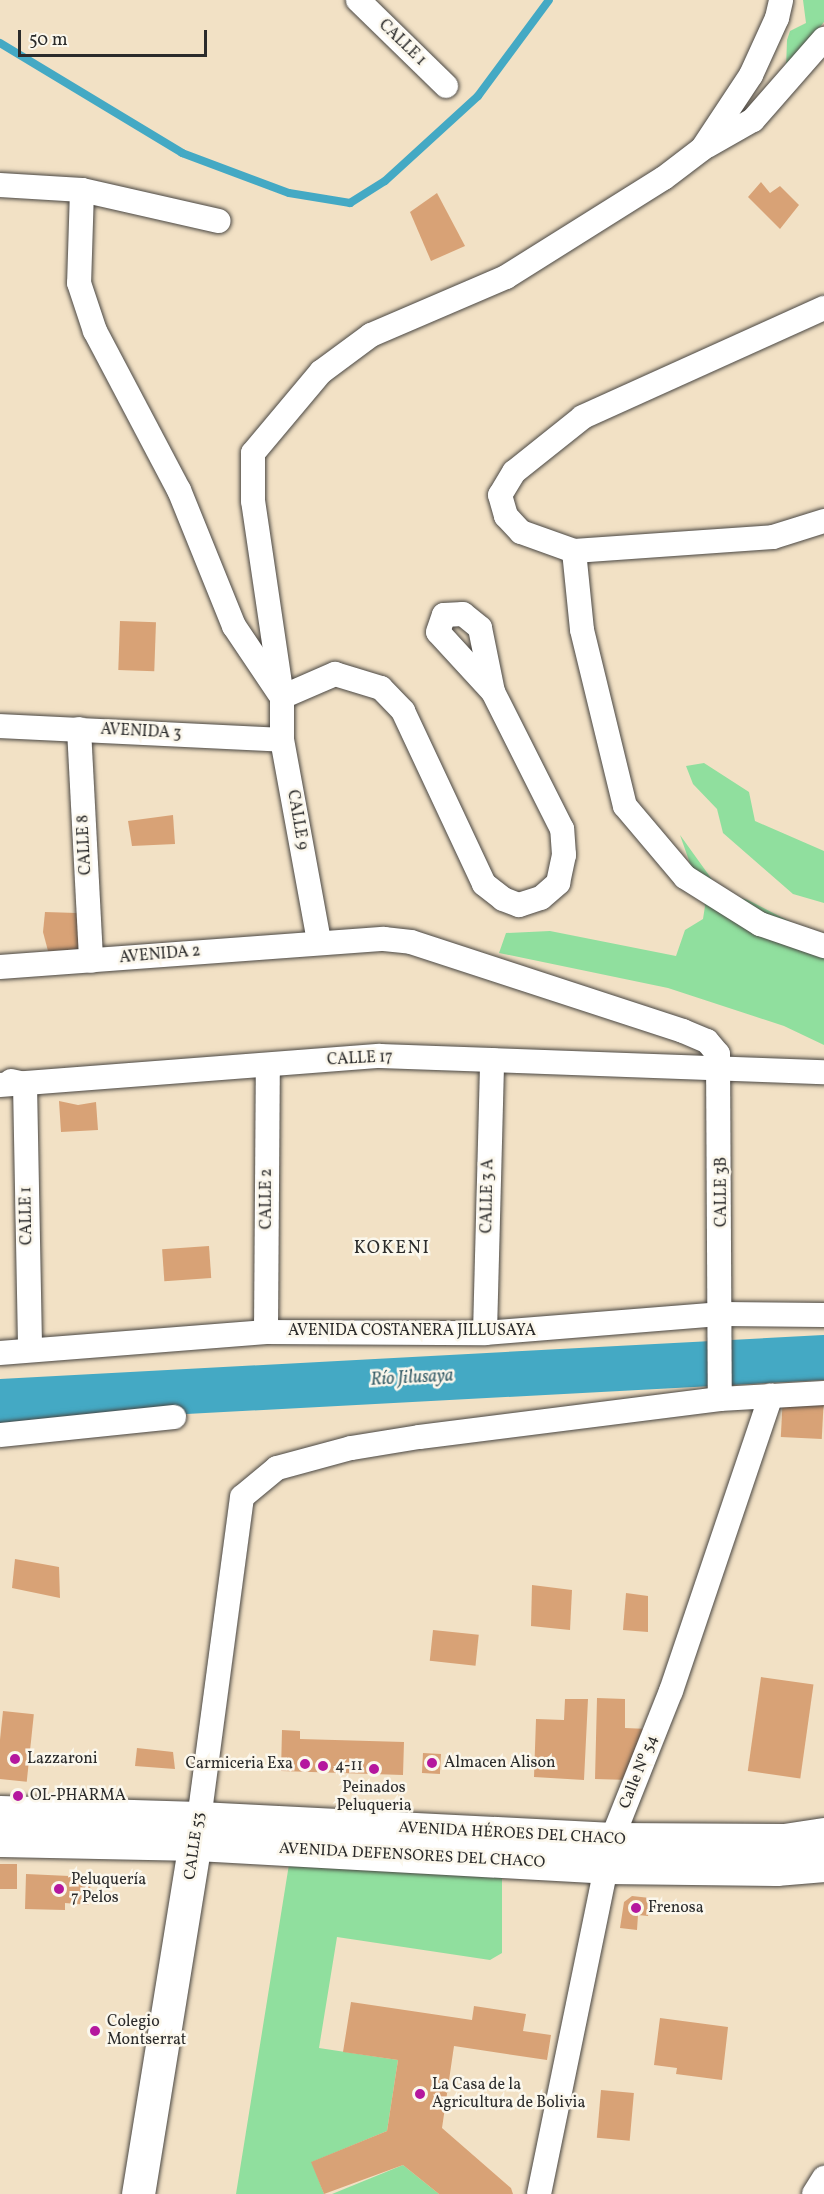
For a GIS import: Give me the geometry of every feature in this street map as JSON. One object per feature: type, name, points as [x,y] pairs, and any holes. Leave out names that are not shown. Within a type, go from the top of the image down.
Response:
[{"type":"main road","name":"AVENIDA DEFENSORES DEL CHACO","points":[[0,1812],[198,1831],[609,1853],[776,1869],[824,1865]]},
{"type":"main road","name":"AVENIDA DEFENSORES DEL CHACO","points":[[0,1840],[198,1831]]},
{"type":"main road","name":"CALLE 53","points":[[138,2194],[198,1831]]},
{"type":"main road","name":"AVENIDA HÉROES DEL CHACO","points":[[609,1853],[784,1840],[824,1834]]},
{"type":"street","name":"CALLE 1","points":[[358,0],[446,87]]},
{"type":"street","points":[[702,149],[751,75],[777,18],[781,0]]},
{"type":"street","points":[[702,149],[753,120],[824,39]]},
{"type":"street","name":"CALLE 9","points":[[319,942],[282,740],[282,698],[253,501],[253,453],[284,413],[321,372],[371,335],[506,277],[664,178],[702,149]]},
{"type":"street","points":[[0,186],[82,190],[219,221]]},
{"type":"street","points":[[82,190],[79,283],[95,331],[179,490],[234,626],[282,698],[335,674],[381,688],[403,711],[484,884],[503,899],[519,905],[541,898],[558,883],[564,855],[562,829],[493,692]]},
{"type":"street","points":[[824,308],[583,417],[514,472],[500,495],[506,516],[521,532],[574,551],[773,537],[824,520]]},
{"type":"street","points":[[574,551],[582,630],[625,806],[685,878],[760,924],[824,946]]},
{"type":"street","name":"AVENIDA 3","points":[[0,726],[282,740]]},
{"type":"street","name":"CALLE 8","points":[[79,729],[91,961]]},
{"type":"street","name":"AVENIDA 2","points":[[0,967],[319,942],[384,939],[411,942],[683,1030],[707,1041],[718,1054],[721,1071]]},
{"type":"street","name":"CALLE 17","points":[[0,1085],[189,1068],[268,1066],[380,1056],[721,1071],[824,1072]]},
{"type":"street","name":"CALLE 3 A","points":[[485,1333],[492,1060]]},
{"type":"street","name":"CALLE 2","points":[[266,1332],[268,1066]]},
{"type":"street","name":"CALLE 3B","points":[[720,1399],[721,1071]]},
{"type":"street","points":[[0,1078],[25,1084]]},
{"type":"street","name":"CALLE 1","points":[[25,1084],[30,1349]]},
{"type":"street","name":"AVENIDA COSTANERA JILLUSAYA","points":[[0,1353],[266,1332],[485,1333],[722,1314],[824,1315]]},
{"type":"street","points":[[720,1399],[824,1393]]},
{"type":"street","name":"Calle Nº 54","points":[[539,2194],[609,1853],[670,1691],[771,1395]]},
{"type":"street","name":"CALLE 53","points":[[198,1831],[242,1497],[277,1468],[351,1448],[720,1399]]},
{"type":"street","points":[[0,1435],[174,1417]]},
{"type":"street","points":[[814,2194],[824,2178]]},
{"type":"green space","points":[[803,0],[824,0],[824,22],[786,69],[787,40],[790,31],[806,23]]},
{"type":"green space","points":[[704,763],[749,792],[755,821],[824,851],[824,903],[793,894],[723,833],[717,809],[693,784],[686,766]]},
{"type":"green space","points":[[680,835],[721,892],[748,900],[824,939],[824,1045],[784,1026],[668,988],[499,953],[506,933],[550,931],[676,956],[685,930],[703,919],[705,906]]},
{"type":"green space","points":[[290,1858],[502,1868],[502,1953],[490,1960],[337,1937],[319,2048],[398,2060],[387,2131],[312,2162],[324,2194],[236,2194]]},
{"type":"green space","points":[[403,2165],[439,2194],[332,2194]]},
{"type":"building","points":[[761,182],[770,193],[780,186],[799,205],[780,229],[748,197]]},
{"type":"building","points":[[437,193],[465,246],[431,261],[410,212]]},
{"type":"building","points":[[120,621],[156,622],[154,671],[118,670]]},
{"type":"building","points":[[173,815],[175,844],[132,846],[128,821]]},
{"type":"building","points":[[45,912],[77,913],[82,949],[48,951],[43,932]]},
{"type":"building","points":[[59,1101],[78,1105],[96,1102],[98,1130],[61,1132]]},
{"type":"building","points":[[209,1246],[211,1278],[164,1281],[162,1249]]},
{"type":"building","points":[[783,1395],[824,1397],[822,1439],[781,1437]]},
{"type":"building","points":[[15,1559],[59,1567],[60,1598],[12,1588]]},
{"type":"building","points":[[532,1585],[572,1590],[570,1630],[531,1626]]},
{"type":"building","points":[[626,1593],[648,1596],[648,1632],[623,1630]]},
{"type":"building","points":[[433,1630],[479,1635],[476,1666],[430,1661]]},
{"type":"building","points":[[761,1677],[813,1684],[800,1778],[748,1771]]},
{"type":"building","points":[[597,1698],[625,1699],[625,1728],[648,1729],[629,1780],[595,1779]]},
{"type":"building","points":[[565,1699],[588,1699],[584,1780],[534,1777],[536,1719],[564,1720]]},
{"type":"building","name":"Lazzaroni","points":[[3,1711],[34,1714],[27,1782],[0,1779]]},
{"type":"building","points":[[282,1730],[300,1731],[300,1739],[404,1742],[403,1775],[281,1771]]},
{"type":"building","points":[[137,1748],[173,1752],[175,1769],[135,1766]]},
{"type":"building","name":"Almacen Alison","points":[[423,1753],[441,1754],[440,1774],[422,1773]]},
{"type":"building","points":[[0,1864],[17,1864],[17,1889],[0,1889]]},
{"type":"building","points":[[26,1874],[91,1877],[89,1905],[65,1903],[65,1910],[25,1909]]},
{"type":"building","name":"Frenosa","points":[[632,1896],[650,1898],[648,1916],[638,1915],[637,1930],[620,1928],[624,1902]]},
{"type":"building","name":"La Casa de la Agricultura de Bolivia","points":[[351,2002],[472,2020],[474,2006],[526,2014],[523,2031],[551,2035],[547,2060],[454,2046],[442,2128],[511,2188],[513,2194],[439,2194],[403,2165],[324,2194],[311,2162],[387,2131],[398,2060],[343,2052]]},
{"type":"building","points":[[660,2018],[728,2027],[722,2080],[676,2074],[677,2068],[654,2065]]},
{"type":"building","points":[[601,2090],[634,2093],[630,2141],[597,2138]]},
{"type":"waterway","points":[[0,43],[182,153],[289,193],[350,203],[385,181],[478,96],[549,0]]},
{"type":"waterway","name":"Río Jilusaya","points":[[0,1401],[824,1357]]},
{"type":"place","name":"Lazzaroni","points":[[15,1759]]},
{"type":"place","name":"Almacen Alison","points":[[432,1763]]},
{"type":"place","name":"Carmiceria Exa","points":[[305,1764]]},
{"type":"place","name":"4-11","points":[[323,1766]]},
{"type":"place","name":"Peinados Peluqueria","points":[[374,1769]]},
{"type":"place","name":"OL-PHARMA","points":[[18,1796]]},
{"type":"place","name":"Peluquería 7 Pelos","points":[[59,1889]]},
{"type":"place","name":"Frenosa","points":[[636,1908]]},
{"type":"place","name":"Colegio Montserrat","points":[[95,2031]]},
{"type":"place","name":"La Casa de la Agricultura de Bolivia","points":[[420,2094]]},
{"type":"district","name":"KOKENI","points":[[392,1249]]}]
